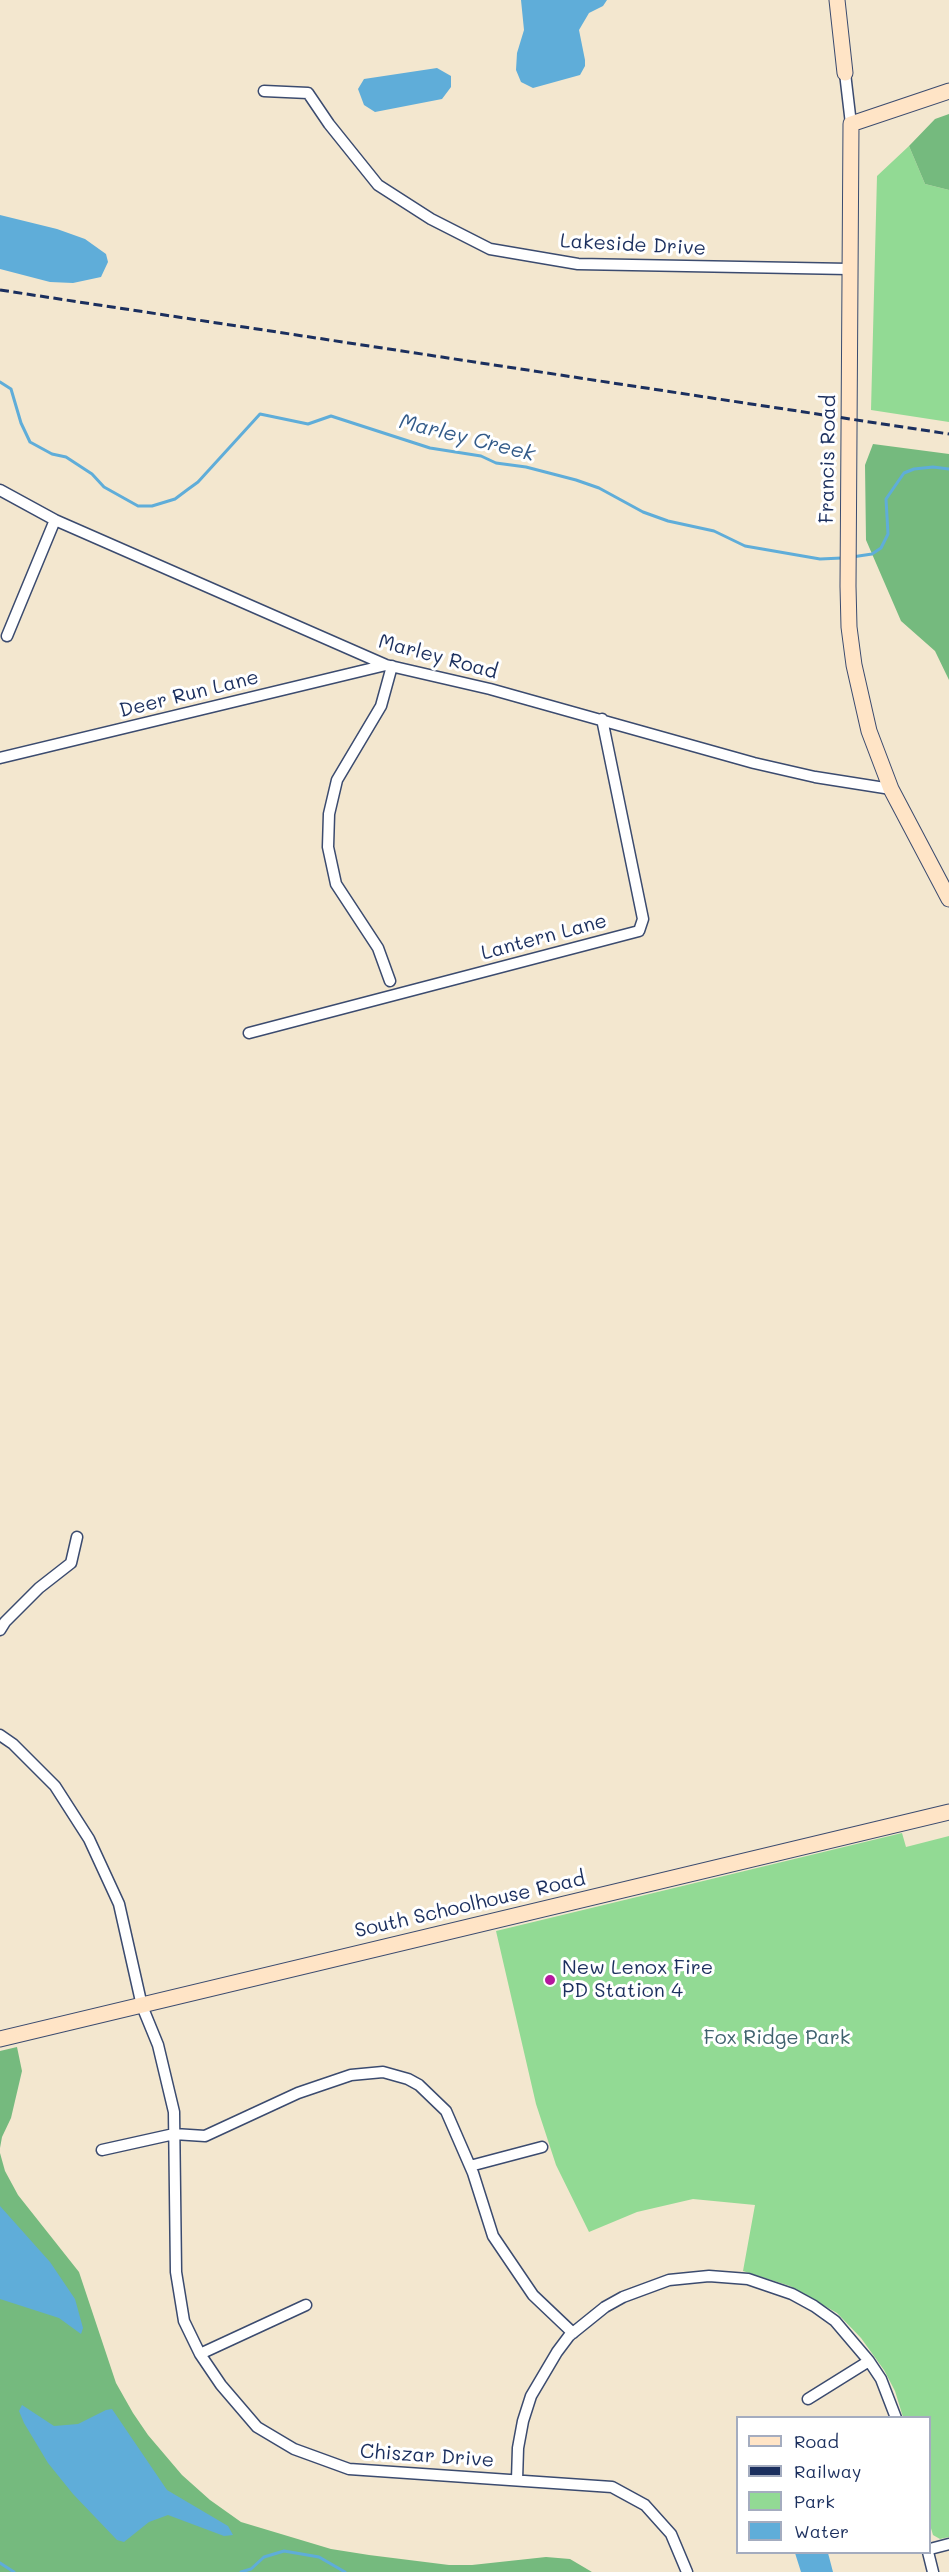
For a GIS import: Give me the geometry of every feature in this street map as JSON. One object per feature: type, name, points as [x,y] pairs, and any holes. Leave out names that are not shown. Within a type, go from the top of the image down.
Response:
[{"type":"street","name":"Francis Road","points":[[837,0],[851,124],[849,627],[860,695],[869,731],[891,789],[949,899]]},
{"type":"street","name":"Lakeside Drive","points":[[264,91],[308,93],[328,124],[378,185],[430,219],[490,249],[578,264],[849,269]]},
{"type":"street","points":[[851,124],[949,91]]},
{"type":"street","name":"Marley Road","points":[[0,490],[54,520],[389,665],[602,719],[754,763],[815,777],[891,789]]},
{"type":"street","points":[[7,636],[54,520]]},
{"type":"street","points":[[389,665],[381,706],[337,780],[329,814],[328,847],[336,884],[378,948],[390,981]]},
{"type":"street","name":"Deer Run Lane","points":[[0,758],[389,665]]},
{"type":"street","name":"Lantern Lane","points":[[249,1033],[639,931],[643,919],[602,719]]},
{"type":"street","points":[[0,1630],[39,1588],[71,1563],[77,1537]]},
{"type":"street","name":"Chiszar Drive","points":[[0,1734],[55,1786],[89,1839],[119,1904],[142,2006],[158,2045],[174,2112],[176,2272],[184,2320],[200,2354],[221,2385],[257,2427],[294,2449],[350,2469],[612,2487],[645,2505],[671,2534],[687,2572]]},
{"type":"street","name":"South Schoolhouse Road","points":[[0,2039],[949,1812]]},
{"type":"street","points":[[102,2150],[174,2134],[205,2136],[298,2093],[351,2075],[383,2072],[419,2085],[447,2111],[470,2166],[493,2236],[533,2295],[573,2333]]},
{"type":"street","points":[[470,2166],[542,2147]]},
{"type":"street","points":[[517,2480],[522,2421],[531,2396],[545,2369],[573,2333],[605,2307],[648,2286],[693,2277],[730,2277],[769,2285],[814,2306],[835,2321],[869,2361],[881,2379],[895,2416]]},
{"type":"street","points":[[200,2354],[306,2305]]},
{"type":"street","points":[[808,2399],[869,2361]]},
{"type":"street","points":[[931,2550],[949,2544]]},
{"type":"street","points":[[930,2554],[933,2572]]},
{"type":"green space","points":[[949,114],[949,190],[925,184],[909,146],[935,119]]},
{"type":"green space","points":[[909,146],[925,184],[949,190],[949,422],[871,410],[877,176]]},
{"type":"green space","points":[[873,444],[949,454],[949,680],[935,651],[901,621],[866,540],[865,465]]},
{"type":"green space","name":"Fox Ridge Park","points":[[902,1833],[906,1847],[949,1836],[949,2537],[940,2539],[933,2535],[931,2528],[931,2416],[903,2416],[895,2391],[884,2370],[861,2338],[837,2313],[790,2286],[743,2271],[755,2205],[693,2199],[637,2212],[589,2232],[556,2165],[536,2104],[496,1931]]},
{"type":"green space","points":[[17,2047],[22,2071],[11,2118],[2,2137],[0,2148],[0,2051]]},
{"type":"green space","points":[[0,2153],[5,2171],[18,2195],[79,2272],[116,2383],[133,2413],[148,2435],[182,2475],[210,2500],[241,2522],[331,2549],[369,2555],[449,2565],[472,2565],[546,2557],[570,2559],[592,2572],[0,2572]]},
{"type":"water","points":[[521,0],[607,0],[603,6],[589,13],[579,30],[585,60],[585,66],[580,75],[533,88],[521,82],[516,70],[517,53],[524,30]]},
{"type":"water","points":[[437,68],[451,76],[451,87],[442,99],[375,112],[364,105],[358,89],[364,79]]},
{"type":"water","points":[[0,215],[57,229],[85,239],[106,254],[108,262],[101,277],[73,283],[50,282],[0,269]]},
{"type":"water","points":[[0,2206],[50,2262],[75,2299],[83,2328],[81,2334],[59,2318],[0,2299]]},
{"type":"water","points":[[22,2405],[54,2426],[78,2424],[112,2409],[167,2490],[228,2526],[233,2535],[224,2536],[168,2515],[149,2522],[124,2542],[117,2540],[73,2494],[48,2463],[24,2423],[19,2411]]},
{"type":"water","points":[[795,2554],[828,2554],[833,2572],[801,2572]]},
{"type":"waterway","name":"Marley Creek","points":[[0,382],[11,389],[21,423],[30,442],[52,454],[66,457],[92,474],[104,487],[138,506],[152,506],[175,499],[198,482],[260,414],[308,424],[331,416],[430,448],[481,456],[496,463],[526,467],[576,480],[599,488],[643,512],[668,521],[714,531],[745,546],[820,559],[842,558]]},
{"type":"waterway","name":"Marley Creek","points":[[852,557],[872,554],[881,548],[888,534],[886,499],[904,473],[914,469],[933,467],[949,469]]},
{"type":"waterway","points":[[241,2572],[251,2569],[264,2557],[284,2551],[319,2557],[345,2572]]},
{"type":"waterway","points":[[0,2563],[14,2572]]},
{"type":"railway","points":[[0,290],[949,434]]},
{"type":"place","name":"New Lenox Fire PD Station 4","points":[[550,1980]]}]
